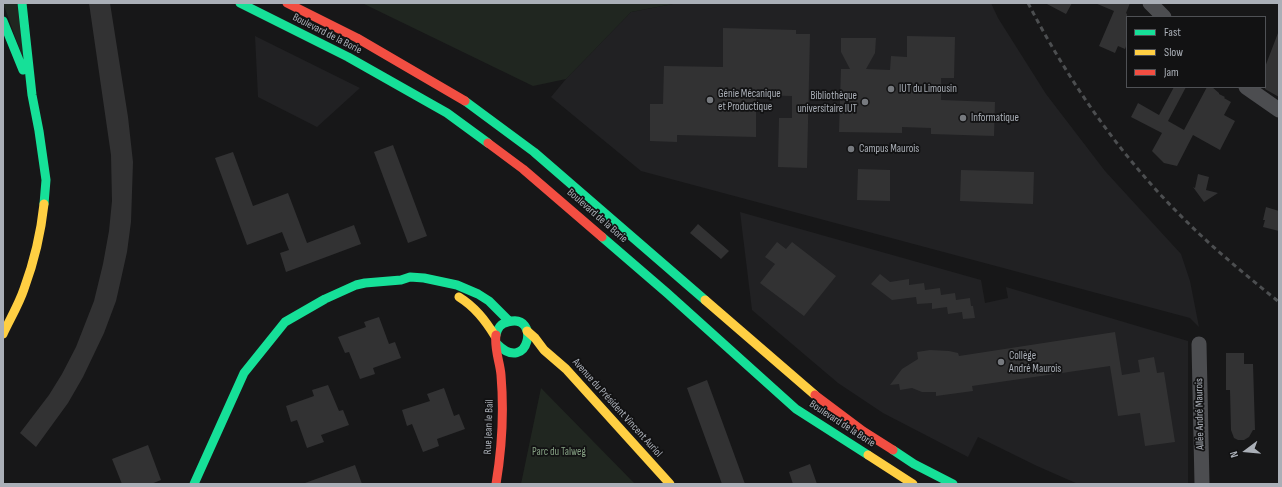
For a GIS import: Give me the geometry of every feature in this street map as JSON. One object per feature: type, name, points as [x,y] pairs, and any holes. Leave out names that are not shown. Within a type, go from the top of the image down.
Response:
[{"type":"main road","points":[[3,334],[24,290],[34,255],[42,218],[46,180],[32,95],[22,3]]},
{"type":"main road","name":"Boulevard de la Borie","points":[[240,3],[348,57],[447,113],[523,169],[667,293],[796,409],[913,484]]},
{"type":"main road","name":"Boulevard de la Borie","points":[[287,3],[357,38],[459,96],[534,152],[815,394],[863,431],[914,464],[953,484]]},
{"type":"main road","points":[[3,21],[32,95]]},
{"type":"main road","points":[[194,484],[244,373],[285,322],[325,299],[356,285],[380,281],[401,280],[410,277],[424,278],[457,285],[478,294],[489,301],[509,321]]},
{"type":"main road","points":[[401,280],[410,284],[431,287],[443,291],[469,303],[480,312],[503,351],[514,354]]},
{"type":"main road","points":[[496,340],[499,326],[509,321],[521,323],[527,331],[528,341],[523,349],[514,354],[501,371]]},
{"type":"main road","name":"Avenue du Président Vincent Auriol","points":[[527,331],[535,338],[544,350],[566,369],[670,484]]},
{"type":"main road","name":"Rue Jean le Bail","points":[[496,340],[501,371],[502,401],[500,466],[496,484]]},
{"type":"main road","points":[[523,349],[544,350]]},
{"type":"street","points":[[1150,3],[1163,16]]},
{"type":"street","points":[[1247,88],[1279,110]]},
{"type":"street","name":"Allée André Maurois","points":[[1199,344],[1202,484]]},
{"type":"shaded area","name":"Campus Maurois","points":[[678,3],[991,3],[998,18],[1046,94],[1105,171],[1181,254],[1190,281],[1199,327],[1190,318],[641,171],[551,97],[566,79],[631,12]]},
{"type":"shaded area","points":[[255,36],[360,88],[317,127],[258,97]]},
{"type":"shaded area","name":"Collège André Maurois","points":[[740,212],[981,280],[985,303],[1008,298],[1006,287],[1188,341],[1188,484],[1078,484],[978,437],[968,457],[883,413],[838,383],[752,310]]},
{"type":"green space","points":[[3,3],[17,3],[25,64]]},
{"type":"green space","points":[[362,3],[678,3],[631,12],[566,79],[533,86]]},
{"type":"green space","name":"Parc du Talweg","points":[[541,388],[635,484],[521,484]]},
{"type":"building","points":[[89,3],[110,3],[128,117],[133,162],[131,222],[127,252],[116,301],[104,333],[83,377],[68,403],[36,447],[20,433],[49,395],[76,347],[94,301],[109,231],[112,201],[111,155]]},
{"type":"building","points":[[1045,3],[1072,3],[1066,14]]},
{"type":"building","points":[[1095,3],[1130,3],[1126,13],[1126,46],[1125,49],[1118,46],[1115,53],[1099,46],[1114,11]]},
{"type":"building","name":"Génie Mécanique et Productique","points":[[723,28],[796,30],[796,34],[810,34],[807,168],[778,167],[779,118],[792,118],[792,96],[756,95],[756,137],[677,135],[677,142],[650,141],[650,104],[663,104],[664,66],[723,67]]},
{"type":"building","points":[[1279,33],[1279,97],[1265,89],[1266,64]]},
{"type":"building","name":"IUT du Limousin","points":[[907,36],[955,37],[954,78],[941,78],[941,100],[995,102],[994,136],[931,134],[931,128],[902,127],[902,133],[839,132],[841,69],[850,69],[841,52],[841,38],[876,38],[875,53],[866,69],[890,70],[891,56],[907,57]]},
{"type":"building","points":[[1173,88],[1185,88],[1168,121],[1184,130],[1206,88],[1213,88],[1231,102],[1224,115],[1235,121],[1220,150],[1193,135],[1177,166],[1164,163],[1152,151],[1162,133],[1131,117],[1138,103],[1159,115]]},
{"type":"building","points":[[393,145],[427,236],[408,243],[374,152]]},
{"type":"building","points":[[233,152],[253,206],[288,193],[307,243],[354,225],[361,244],[286,272],[280,253],[289,250],[282,232],[247,245],[215,158]]},
{"type":"building","points":[[858,169],[890,170],[890,201],[857,200]]},
{"type":"building","points":[[961,170],[1034,172],[1033,204],[960,201]]},
{"type":"building","points":[[1198,174],[1209,177],[1206,190],[1218,193],[1204,202],[1193,187],[1195,188]]},
{"type":"building","points":[[1266,207],[1279,211],[1279,231],[1263,227]]},
{"type":"building","points":[[698,224],[729,251],[721,259],[690,233]]},
{"type":"building","points":[[777,242],[786,249],[792,242],[836,276],[804,316],[760,283],[775,264],[765,257]]},
{"type":"building","points":[[880,274],[890,282],[909,279],[909,285],[924,283],[925,290],[940,288],[941,295],[955,293],[956,300],[970,298],[975,318],[963,319],[962,312],[948,314],[947,307],[932,309],[932,303],[917,304],[916,297],[892,300],[871,284]]},
{"type":"building","points":[[379,317],[389,344],[395,342],[401,358],[373,368],[375,374],[360,379],[349,352],[345,353],[338,337],[366,327],[364,322]]},
{"type":"building","points":[[1115,332],[1122,375],[1140,372],[1138,360],[1154,357],[1157,373],[1164,372],[1175,442],[1145,446],[1140,413],[1118,416],[1110,366],[972,386],[973,391],[936,396],[936,392],[922,392],[912,388],[900,390],[899,384],[890,385],[902,369],[918,359],[917,352],[930,350],[949,351],[958,353],[959,356]]},
{"type":"building","points":[[1226,353],[1244,353],[1244,364],[1253,364],[1255,430],[1253,430],[1249,437],[1244,440],[1234,438],[1231,430],[1230,390],[1226,390]]},
{"type":"building","points":[[707,380],[745,484],[722,484],[687,388]]},
{"type":"building","points":[[328,385],[339,411],[343,410],[349,425],[321,435],[324,442],[307,448],[297,420],[291,422],[286,406],[314,396],[312,390]]},
{"type":"building","points":[[444,388],[454,416],[459,414],[465,429],[437,439],[439,446],[423,452],[412,424],[407,426],[402,410],[430,401],[427,394]]},
{"type":"building","points":[[148,445],[161,480],[151,484],[122,484],[112,459]]},
{"type":"building","points":[[810,464],[817,484],[793,484],[789,472]]},
{"type":"building","points":[[355,465],[362,484],[305,484],[305,483]]},
{"type":"railway","points":[[1028,3],[1079,90],[1098,118],[1139,171],[1196,231],[1279,302]]},
{"type":"traffic: fast","points":[[22,3],[32,95],[46,180],[44,204]]},
{"type":"traffic: fast","points":[[240,3],[348,57],[447,113],[488,143]]},
{"type":"traffic: fast","points":[[3,21],[23,70]]},
{"type":"traffic: fast","points":[[465,101],[534,152],[705,300]]},
{"type":"traffic: fast","points":[[602,237],[667,293],[796,409],[868,455]]},
{"type":"traffic: fast","points":[[194,484],[244,373],[285,322],[325,299],[356,285],[365,283],[401,280],[410,277],[424,278],[457,285],[478,294],[489,301],[509,321]]},
{"type":"traffic: fast","points":[[496,335],[497,331],[503,324],[518,321],[525,326],[527,333],[527,341],[523,348],[517,353],[508,352],[497,344]]},
{"type":"traffic: fast","points":[[893,450],[914,464],[953,484]]},
{"type":"traffic: slow","points":[[3,334],[20,300],[31,268],[39,236],[44,204]]},
{"type":"traffic: slow","points":[[459,297],[479,314],[495,336]]},
{"type":"traffic: slow","points":[[705,300],[815,395]]},
{"type":"traffic: slow","points":[[527,331],[535,338],[544,350],[566,369],[670,484]]},
{"type":"traffic: slow","points":[[868,455],[913,484]]},
{"type":"traffic: jam","points":[[287,3],[357,38],[465,101]]},
{"type":"traffic: jam","points":[[488,143],[523,169],[602,237]]},
{"type":"traffic: jam","points":[[496,335],[496,345],[501,375],[502,402],[500,457],[496,484]]},
{"type":"traffic: jam","points":[[815,395],[863,431],[893,450]]},
{"type":"place","name":"IUT du Limousin","points":[[891,89]]},
{"type":"place","name":"Génie Mécanique et Productique","points":[[710,100]]},
{"type":"place","name":"Bibliothèque universitaire IUT","points":[[865,102]]},
{"type":"place","name":"Informatique","points":[[963,118]]},
{"type":"place","name":"Campus Maurois","points":[[851,149]]},
{"type":"place","name":"Collège André Maurois","points":[[1001,362]]}]
